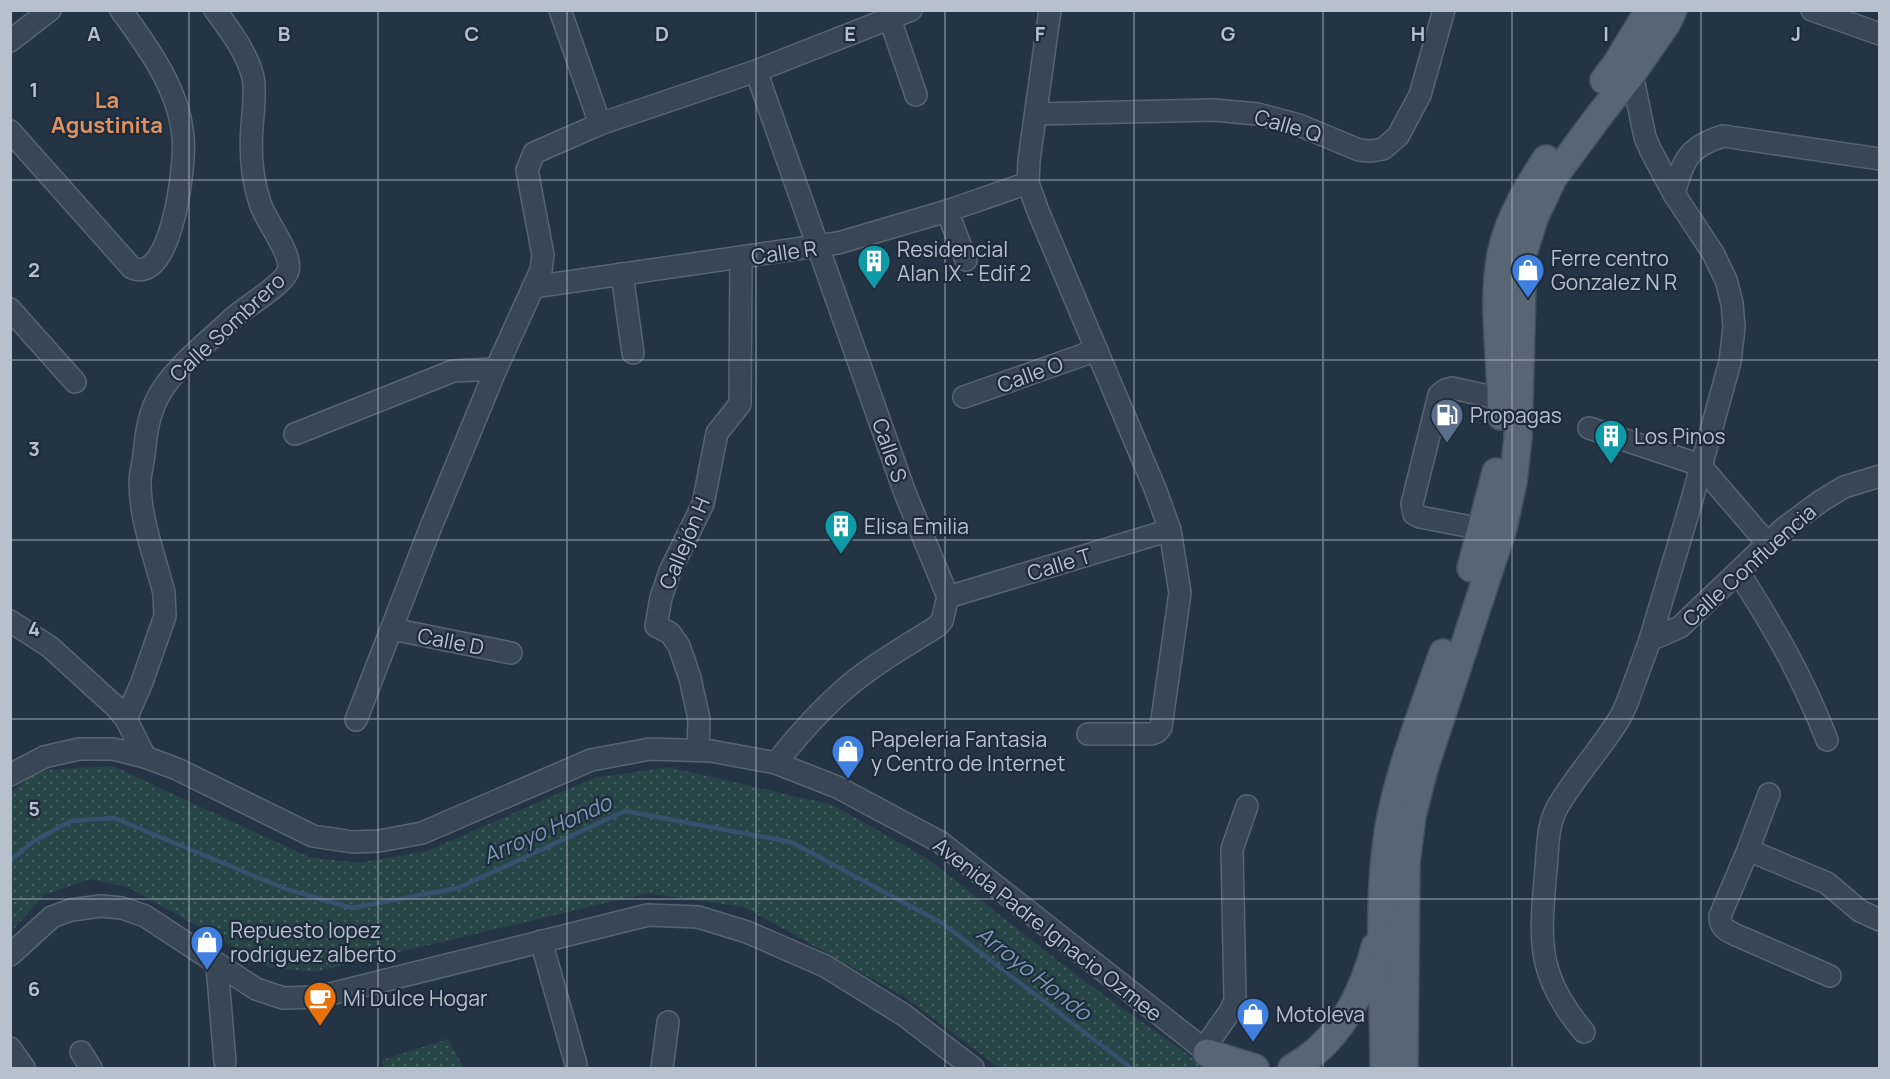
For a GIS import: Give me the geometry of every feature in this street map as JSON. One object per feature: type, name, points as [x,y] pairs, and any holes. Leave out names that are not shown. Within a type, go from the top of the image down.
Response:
[{"type":"main road","points":[[1404,1068],[1406,863],[1412,816],[1424,770],[1503,528],[1513,482],[1518,438],[1523,253],[1535,216],[1553,178],[1598,117],[1624,69],[1650,10]]},
{"type":"main road","points":[[1384,1068],[1382,916],[1389,826],[1396,793],[1460,603],[1495,478],[1502,399],[1498,280],[1502,249],[1523,195],[1551,150],[1667,23],[1673,10]]},
{"type":"main road","points":[[1292,1068],[1302,1063],[1328,1041],[1341,1025],[1364,984],[1382,916]]},
{"type":"main road","points":[[1205,1052],[1255,1068]]},
{"type":"street","points":[[10,41],[50,10]]},
{"type":"street","points":[[10,131],[132,268],[143,270],[150,267],[165,248],[175,210],[183,171],[183,138],[176,103],[160,66],[121,10]]},
{"type":"street","name":"Calle Sombrero","points":[[126,719],[142,682],[165,616],[166,606],[143,511],[140,482],[150,412],[162,390],[186,363],[240,312],[277,286],[290,265],[285,250],[260,204],[254,177],[250,147],[254,100],[253,79],[240,47],[215,10]]},
{"type":"street","points":[[560,10],[600,124]]},
{"type":"street","points":[[356,720],[496,369],[541,270],[543,255],[527,170],[534,153],[600,124],[756,71],[911,10]]},
{"type":"street","points":[[1050,10],[1029,159],[1029,183],[1038,211],[1156,491],[1170,530],[1180,593],[1161,727],[1152,734],[1088,734]]},
{"type":"street","name":"Calle Q","points":[[1036,114],[1214,110],[1257,114],[1299,124],[1359,150],[1383,149],[1398,136],[1420,95],[1444,10]]},
{"type":"street","points":[[1812,10],[1880,34]]},
{"type":"street","points":[[890,19],[916,95]]},
{"type":"street","points":[[1584,1032],[1566,1010],[1552,985],[1544,956],[1542,919],[1550,829],[1558,806],[1621,716],[1650,640],[1731,362],[1733,319],[1726,280],[1713,254],[1674,194],[1645,137],[1624,69]]},
{"type":"street","name":"Calle S","points":[[756,71],[820,247],[905,494],[948,597]]},
{"type":"street","points":[[1674,194],[1681,166],[1694,150],[1707,141],[1723,136],[1880,159]]},
{"type":"street","name":"Calle R","points":[[532,287],[820,247],[947,211],[1029,183]]},
{"type":"street","points":[[947,211],[966,260]]},
{"type":"street","name":"Callejón H","points":[[698,750],[699,719],[690,678],[679,646],[670,633],[656,626],[661,598],[670,571],[703,504],[717,433],[740,404],[741,258]]},
{"type":"street","points":[[622,274],[633,353]]},
{"type":"street","points":[[10,309],[75,382]]},
{"type":"street","name":"Calle O","points":[[964,397],[1096,350]]},
{"type":"street","points":[[295,434],[453,371],[496,369]]},
{"type":"street","points":[[1482,529],[1420,518],[1414,514],[1412,504],[1439,395],[1452,388],[1502,399]]},
{"type":"street","points":[[1589,428],[1700,465],[1767,543]]},
{"type":"street","name":"Calle Confluencia","points":[[1650,640],[1680,627],[1739,573],[1767,543],[1821,501],[1844,488],[1880,476]]},
{"type":"street","name":"Calle T","points":[[948,597],[1170,530]]},
{"type":"street","points":[[1739,573],[1785,647],[1809,694],[1827,741]]},
{"type":"street","points":[[776,763],[804,729],[838,694],[872,668],[936,627],[942,621],[948,597]]},
{"type":"street","points":[[10,621],[51,647],[117,707],[126,719],[145,757]]},
{"type":"street","name":"Calle D","points":[[392,629],[511,653]]},
{"type":"street","name":"Avenida Padre Ignacio Ozmee","points":[[10,775],[44,757],[78,749],[113,749],[145,757],[177,770],[313,836],[353,842],[380,841],[422,833],[591,760],[650,749],[698,750],[776,763],[837,787],[940,842],[1205,1052],[1229,1068]]},
{"type":"street","points":[[1769,794],[1720,916],[1720,924],[1725,930],[1830,976]]},
{"type":"street","points":[[1205,1052],[1235,1000],[1232,855],[1234,841],[1247,806]]},
{"type":"street","points":[[1748,850],[1827,883],[1860,912],[1880,920]]},
{"type":"street","points":[[10,955],[52,917],[71,910],[101,906],[123,908],[145,916],[256,989],[283,998],[318,997],[648,915],[698,917],[747,932],[825,966],[904,1015],[974,1068]]},
{"type":"street","points":[[541,941],[576,1064]]},
{"type":"street","points":[[217,965],[225,1062]]},
{"type":"street","points":[[662,1068],[668,1022]]},
{"type":"street","points":[[10,1048],[24,1068]]},
{"type":"green space","points":[[113,766],[309,857],[358,863],[427,851],[594,778],[668,767],[833,805],[928,859],[1087,983],[1207,1068],[999,1068],[905,997],[744,907],[648,893],[315,972],[269,967],[128,887],[91,879],[44,895],[11,932],[11,792],[39,770]]},
{"type":"green space","points":[[448,1039],[464,1068],[383,1067],[382,1060]]},
{"type":"waterway","name":"Arroyo Hondo","points":[[10,861],[34,841],[71,821],[114,818],[286,889],[352,908],[458,888],[625,811],[791,842],[942,923],[1131,1068]]},
{"type":"place","name":"Residencial Alan IX - Edif 2","points":[[874,290]]},
{"type":"place","name":"Ferre centro Gonzalez N R","points":[[1528,299]]},
{"type":"place","name":"Propagas","points":[[1447,444]]},
{"type":"place","name":"Los Pinos","points":[[1611,465]]},
{"type":"place","name":"Elisa Emilia","points":[[841,555]]},
{"type":"place","name":"Papeleria Fantasia y Centro de Internet","points":[[848,780]]},
{"type":"place","name":"Repuesto lopez rodriguez alberto","points":[[207,971]]},
{"type":"place","name":"Mi Dulce Hogar","points":[[320,1027]]},
{"type":"place","name":"Motoleva","points":[[1253,1043]]},
{"type":"district","name":"La Agustinita","points":[[107,112]]}]
